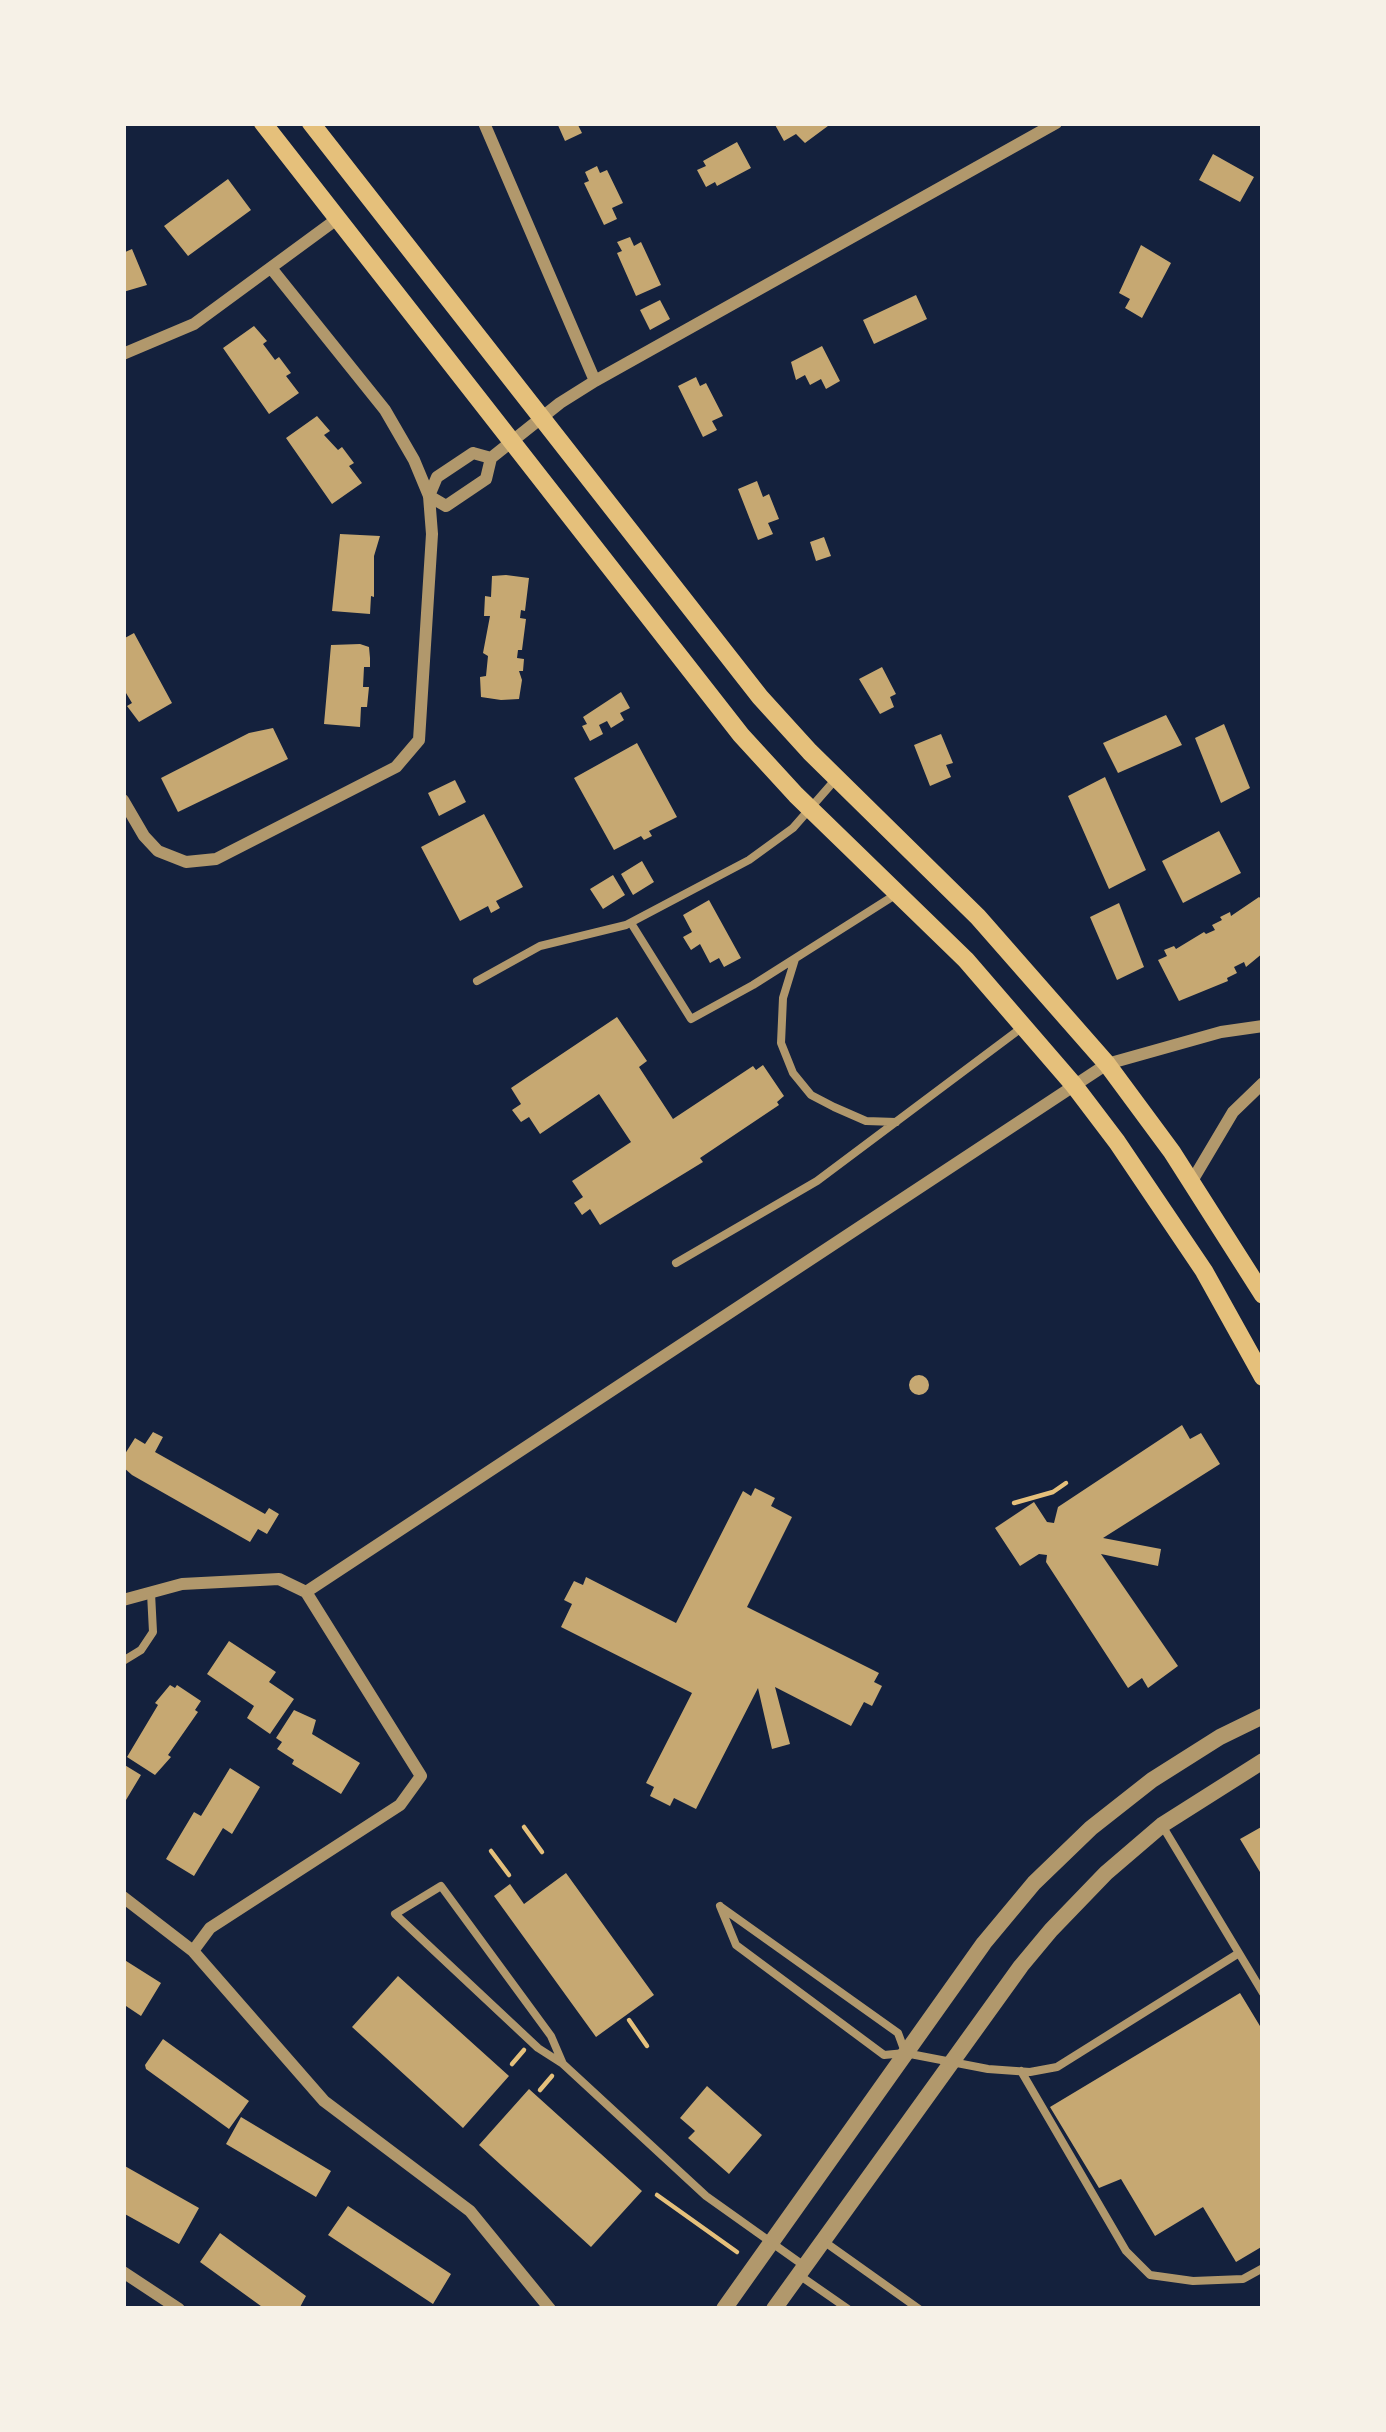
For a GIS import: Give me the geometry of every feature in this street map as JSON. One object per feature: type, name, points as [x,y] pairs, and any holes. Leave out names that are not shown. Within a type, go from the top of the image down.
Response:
[{"type":"main road","points":[[263,123],[698,683],[810,808],[1025,1025],[1073,1084],[1204,1271],[1263,1377]]},
{"type":"main road","points":[[311,123],[760,697],[978,917],[1107,1064],[1192,1181],[1263,1295]]},
{"type":"street","points":[[484,123],[595,381]]},
{"type":"street","points":[[429,496],[446,506],[468,494],[486,479],[491,458],[595,381],[1056,123]]},
{"type":"street","points":[[123,354],[194,324],[337,219]]},
{"type":"street","points":[[123,800],[158,850],[186,862],[216,859],[396,767],[419,740],[432,534],[429,496],[385,410],[271,268]]},
{"type":"street","points":[[429,496],[437,477],[473,452],[491,458]]},
{"type":"street","points":[[306,1592],[1073,1084],[1107,1064],[1221,1032],[1263,1026]]},
{"type":"street","points":[[1192,1181],[1233,1112],[1263,1083]]},
{"type":"street","points":[[125,1595],[182,1584],[279,1579],[306,1592],[421,1776],[400,1805],[210,1928],[193,1951]]},
{"type":"street","points":[[724,2309],[984,1943],[1062,1855],[1152,1780],[1263,1716]]},
{"type":"street","points":[[774,2309],[1051,1930],[1162,1825],[1263,1760]]},
{"type":"street","points":[[123,1898],[193,1951],[324,2101],[470,2211],[550,2309]]},
{"type":"street","points":[[123,2272],[179,2309]]},
{"type":"lane","points":[[477,981],[540,946],[631,922],[770,847],[836,778]]},
{"type":"lane","points":[[631,922],[691,1019],[897,893]]},
{"type":"lane","points":[[796,958],[783,998],[781,1043],[793,1073],[812,1095],[834,1107],[866,1121],[897,1122]]},
{"type":"lane","points":[[676,1263],[818,1181],[1025,1025]]},
{"type":"lane","points":[[123,1661],[141,1649],[153,1632],[150,1592]]},
{"type":"lane","points":[[1162,1825],[1263,1993]]},
{"type":"lane","points":[[563,2064],[551,2036],[441,1886],[395,1914],[706,2196],[771,2243],[848,2309]]},
{"type":"lane","points":[[905,2053],[898,2033],[720,1906],[736,1945],[884,2055],[905,2053],[1021,2071],[1057,2067],[1239,1953]]},
{"type":"lane","points":[[1021,2071],[1126,2251],[1150,2275],[1193,2281],[1243,2279],[1263,2268]]},
{"type":"lane","points":[[822,2240],[919,2309]]},
{"type":"path","points":[[1014,1503],[1053,1492],[1066,1483]]},
{"type":"path","points":[[524,1827],[542,1852]]},
{"type":"path","points":[[491,1851],[508,1875]]},
{"type":"path","points":[[629,2020],[646,2045]]},
{"type":"path","points":[[512,2064],[525,2048]]},
{"type":"path","points":[[540,2090],[553,2075]]},
{"type":"path","points":[[657,2195],[736,2252]]},
{"type":"building","points":[[557,123],[577,123],[582,133],[565,141]]},
{"type":"building","points":[[774,123],[832,123],[805,143],[796,134],[784,141]]},
{"type":"building","points":[[737,142],[751,168],[706,187],[697,170],[706,166],[703,161]]},
{"type":"building","points":[[1213,154],[1254,177],[1240,202],[1199,180]]},
{"type":"building","points":[[597,166],[600,173],[607,170],[623,203],[612,208],[617,219],[604,225],[584,183],[589,181],[585,172]]},
{"type":"building","points":[[228,179],[251,210],[188,256],[164,226]]},
{"type":"building","points":[[630,237],[634,246],[641,242],[661,285],[636,296],[617,253],[622,251],[617,242]]},
{"type":"building","points":[[1141,245],[1171,263],[1142,318],[1125,308],[1130,299],[1119,293]]},
{"type":"building","points":[[132,249],[147,285],[123,292],[123,253]]},
{"type":"building","points":[[916,295],[927,319],[874,344],[863,320]]},
{"type":"building","points":[[660,300],[670,319],[650,330],[640,310]]},
{"type":"building","points":[[254,326],[275,360],[279,357],[291,373],[286,376],[299,393],[269,414],[223,348]]},
{"type":"building","points":[[822,346],[840,381],[826,389],[821,379],[810,385],[805,375],[796,380],[791,362]]},
{"type":"building","points":[[696,377],[700,386],[706,383],[723,416],[712,421],[717,430],[703,437],[678,386]]},
{"type":"building","points":[[317,416],[330,431],[324,435],[338,450],[342,447],[362,483],[332,504],[286,438]]},
{"type":"building","points":[[757,481],[763,497],[769,494],[779,519],[768,523],[773,534],[758,540],[738,489]]},
{"type":"building","points":[[340,534],[380,536],[370,614],[332,611]]},
{"type":"building","points":[[824,537],[831,556],[816,561],[810,542]]},
{"type":"building","points":[[492,576],[529,578],[520,618],[526,619],[517,658],[524,659],[519,699],[501,700],[481,697],[480,677],[486,676],[488,656],[483,653],[490,616],[484,616],[485,596],[491,597]]},
{"type":"building","points":[[134,633],[172,703],[139,722],[127,706],[132,703],[123,688],[123,639]]},
{"type":"building","points":[[331,645],[369,647],[370,667],[364,667],[363,687],[369,687],[360,727],[324,724]]},
{"type":"building","points":[[882,667],[896,694],[890,697],[894,707],[880,714],[859,679]]},
{"type":"building","points":[[621,692],[630,708],[620,713],[624,720],[611,728],[607,721],[599,725],[603,734],[590,741],[583,717]]},
{"type":"building","points":[[1166,715],[1182,745],[1118,773],[1103,743]]},
{"type":"building","points":[[1224,724],[1250,788],[1221,803],[1195,738]]},
{"type":"building","points":[[273,728],[288,759],[178,812],[161,778],[249,733]]},
{"type":"building","points":[[941,734],[953,763],[946,765],[951,777],[930,786],[914,745]]},
{"type":"building","points":[[637,743],[677,817],[649,831],[652,836],[644,840],[641,836],[614,850],[574,778]]},
{"type":"building","points":[[1105,777],[1146,870],[1109,889],[1068,796]]},
{"type":"building","points":[[455,780],[466,802],[439,816],[428,793]]},
{"type":"building","points":[[484,814],[523,887],[496,901],[500,908],[491,913],[488,906],[460,921],[421,847]]},
{"type":"building","points":[[1219,831],[1241,873],[1183,903],[1162,861]]},
{"type":"building","points":[[642,861],[654,882],[633,895],[621,874]]},
{"type":"building","points":[[613,875],[625,895],[603,909],[590,889]]},
{"type":"building","points":[[1259,897],[1263,900],[1263,953],[1246,967],[1244,962],[1234,967],[1237,973],[1228,981],[1179,1001],[1158,960],[1167,956],[1164,950],[1215,930],[1212,925],[1220,917],[1230,912],[1231,916]]},
{"type":"building","points":[[709,900],[741,958],[724,967],[719,958],[710,963],[700,944],[691,950],[683,937],[692,932],[683,915]]},
{"type":"building","points":[[1119,903],[1144,967],[1117,980],[1090,917]]},
{"type":"building","points":[[617,1017],[647,1061],[639,1067],[673,1119],[753,1066],[756,1070],[763,1065],[784,1096],[779,1105],[700,1158],[703,1162],[600,1225],[590,1209],[582,1215],[574,1203],[583,1197],[572,1181],[631,1142],[599,1094],[540,1134],[529,1117],[521,1122],[512,1110],[521,1104],[511,1088]]},
{"type":"building","points":[[919,1375],[929,1385],[919,1395],[909,1385]]},
{"type":"building","points":[[1182,1425],[1190,1439],[1201,1433],[1220,1464],[1103,1538],[1161,1549],[1158,1566],[1101,1554],[1178,1666],[1148,1688],[1142,1678],[1128,1688],[1046,1562],[1047,1555],[1039,1554],[1020,1566],[995,1528],[1034,1502],[1047,1522],[1054,1523],[1058,1507]]},
{"type":"building","points":[[153,1432],[163,1437],[155,1452],[265,1514],[269,1508],[279,1514],[267,1534],[258,1529],[250,1542],[123,1467],[123,1457],[135,1438],[145,1444]]},
{"type":"building","points":[[755,1488],[775,1498],[771,1506],[792,1517],[747,1607],[879,1673],[874,1682],[882,1686],[872,1706],[864,1702],[851,1726],[775,1687],[790,1744],[772,1749],[758,1688],[696,1809],[674,1798],[670,1806],[650,1796],[654,1787],[646,1783],[692,1693],[561,1627],[572,1604],[564,1600],[574,1581],[583,1585],[586,1577],[676,1623],[743,1491],[751,1496]]},
{"type":"building","points":[[229,1641],[276,1672],[269,1682],[294,1699],[270,1734],[247,1718],[254,1706],[207,1674]]},
{"type":"building","points":[[170,1685],[201,1701],[171,1757],[155,1775],[127,1757],[155,1703]]},
{"type":"building","points":[[294,1710],[316,1720],[312,1734],[360,1763],[341,1794],[292,1764],[294,1760],[277,1749],[282,1742],[276,1738]]},
{"type":"building","points":[[123,1764],[141,1775],[123,1805]]},
{"type":"building","points":[[230,1768],[260,1787],[232,1834],[223,1828],[194,1876],[166,1859],[194,1812],[201,1816]]},
{"type":"building","points":[[1263,1826],[1263,1877],[1240,1839]]},
{"type":"building","points":[[566,1873],[654,1995],[596,2037],[494,1896],[510,1884],[524,1904]]},
{"type":"building","points":[[123,1959],[161,1983],[141,2016],[123,2004]]},
{"type":"building","points":[[398,1976],[509,2076],[463,2128],[352,2027]]},
{"type":"building","points":[[1240,1993],[1263,2031],[1263,2246],[1236,2262],[1203,2207],[1155,2236],[1121,2179],[1099,2188],[1050,2107]]},
{"type":"building","points":[[163,2039],[249,2101],[229,2129],[146,2069]]},
{"type":"building","points":[[707,2086],[762,2135],[729,2174],[688,2138],[695,2131],[680,2118]]},
{"type":"building","points":[[529,2089],[642,2191],[591,2247],[479,2145]]},
{"type":"building","points":[[241,2117],[331,2171],[316,2197],[226,2144]]},
{"type":"building","points":[[123,2165],[199,2208],[179,2244],[123,2213]]},
{"type":"building","points":[[348,2206],[451,2274],[433,2304],[328,2235]]},
{"type":"building","points":[[220,2233],[306,2296],[299,2309],[265,2309],[200,2262]]}]
